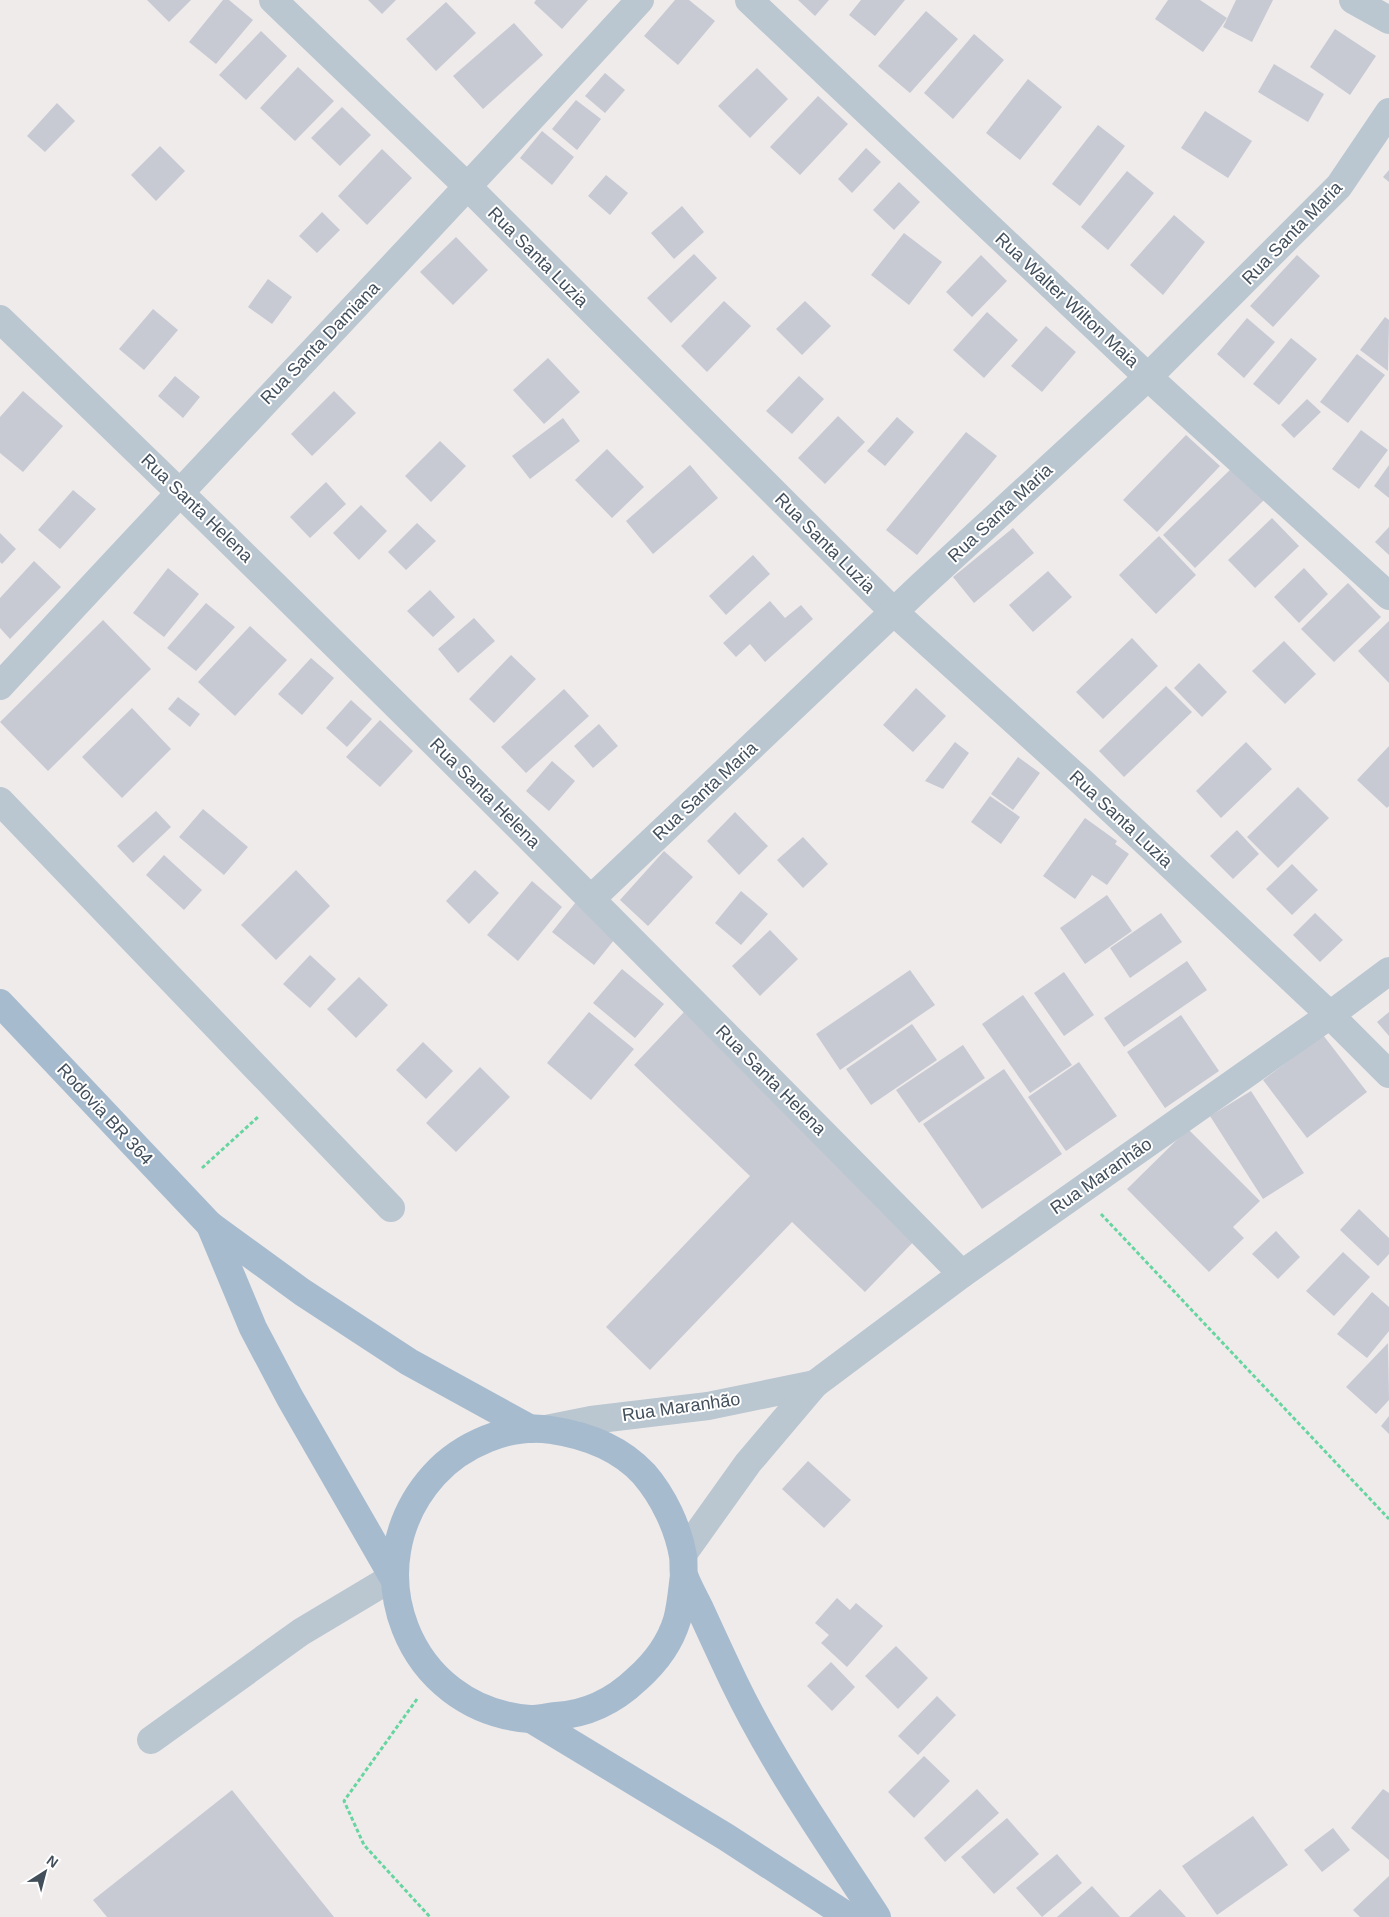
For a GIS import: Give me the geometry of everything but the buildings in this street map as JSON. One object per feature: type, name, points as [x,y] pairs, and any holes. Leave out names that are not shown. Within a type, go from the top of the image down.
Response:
[{"type":"main road","name":"Rodovia BR 364","points":[[0,1003],[210,1225]]},
{"type":"main road","points":[[210,1225],[302,1292],[409,1362],[538,1429]]},
{"type":"main road","points":[[210,1225],[253,1328],[290,1398],[393,1577]]},
{"type":"main road","points":[[684,1564],[677,1622],[655,1663],[620,1695],[578,1714],[530,1719],[495,1712],[462,1697],[435,1674],[413,1645],[398,1613],[393,1577],[399,1533],[418,1493],[448,1460],[486,1438],[538,1429],[581,1435],[614,1450],[642,1472],[664,1500],[684,1564],[736,1686],[787,1779],[877,1917]]},
{"type":"main road","points":[[530,1719],[726,1837],[849,1917]]},
{"type":"street","name":"Rua Santa Luzia","points":[[273,0],[469,188],[894,612],[1082,782],[1330,1015],[1389,1074]]},
{"type":"street","name":"Rua Santa Damiana","points":[[0,686],[180,491],[469,188],[640,0]]},
{"type":"street","name":"Rua Walter Wilton Maia","points":[[749,0],[1148,377],[1389,596]]},
{"type":"street","points":[[1353,0],[1389,20]]},
{"type":"street","name":"Rua Santa Maria","points":[[592,898],[894,612],[1148,377],[1339,186],[1389,112]]},
{"type":"street","name":"Rua Santa Helena","points":[[0,319],[180,491],[592,898],[962,1274]]},
{"type":"street","points":[[0,801],[391,1208]]},
{"type":"street","name":"Rua Maranhão","points":[[684,1564],[748,1463],[815,1384],[962,1274],[1330,1015],[1389,971]]},
{"type":"street","name":"Rua Maranhão","points":[[538,1429],[592,1420],[708,1406],[815,1384]]},
{"type":"street","points":[[151,1740],[301,1632],[393,1577]]},
{"type":"path","points":[[177,1191],[283,1094]]},
{"type":"path","points":[[1080,1191],[1389,1519]]},
{"type":"path","points":[[430,1917],[364,1845],[344,1801],[435,1674]]}]
